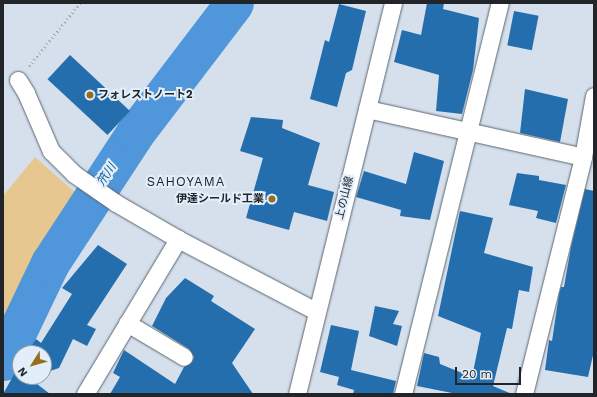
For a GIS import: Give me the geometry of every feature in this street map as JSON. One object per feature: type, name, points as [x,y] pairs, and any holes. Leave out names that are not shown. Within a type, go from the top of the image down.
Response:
[{"type":"street","name":"上の山線","points":[[297,394],[316,311],[393,3]]},
{"type":"street","points":[[403,394],[470,134],[500,3]]},
{"type":"street","points":[[18,80],[26,93],[51,151],[74,174],[116,203],[178,239],[316,311]]},
{"type":"street","points":[[524,394],[583,157],[594,96]]},
{"type":"street","points":[[367,109],[470,134],[583,157]]},
{"type":"street","points":[[85,394],[178,239]]},
{"type":"street","points":[[127,324],[184,357]]},
{"type":"path","points":[[18,80],[80,3]]},
{"type":"shaded area","points":[[35,157],[77,194],[3,334],[3,196]]},
{"type":"building","points":[[427,3],[444,3],[443,9],[479,18],[473,70],[462,114],[436,111],[439,75],[394,62],[402,30],[421,35]]},
{"type":"building","points":[[339,4],[366,11],[352,70],[346,73],[337,107],[310,99],[325,40],[329,42]]},
{"type":"building","points":[[514,11],[539,16],[532,50],[507,45]]},
{"type":"building","name":"フォレストノート2","points":[[70,55],[130,111],[107,135],[47,79]]},
{"type":"building","points":[[525,89],[568,99],[560,142],[520,133]]},
{"type":"building","points":[[251,117],[283,120],[282,128],[320,143],[308,185],[334,192],[327,221],[294,212],[289,230],[246,218],[263,158],[240,151]]},
{"type":"building","points":[[414,152],[444,161],[430,220],[400,216],[401,210],[356,197],[364,171],[406,184]]},
{"type":"building","points":[[517,173],[539,176],[539,180],[566,185],[556,223],[536,218],[538,211],[509,205]]},
{"type":"building","points":[[585,189],[594,191],[594,351],[588,377],[545,370],[549,340],[552,341],[559,294],[561,287],[564,287],[571,247]]},
{"type":"building","points":[[460,211],[493,218],[484,253],[533,267],[529,292],[519,290],[512,329],[507,328],[493,386],[512,394],[457,394],[417,386],[424,353],[439,357],[440,364],[472,377],[481,333],[438,316]]},
{"type":"building","points":[[98,245],[127,264],[87,325],[96,329],[87,346],[73,339],[59,368],[52,370],[52,345],[32,345],[36,339],[41,343],[72,294],[62,288]]},
{"type":"building","points":[[185,278],[214,296],[211,301],[255,329],[232,363],[253,394],[110,394],[120,377],[113,373],[124,350],[175,384],[184,367],[192,362],[194,357],[189,349],[152,326],[166,298]]},
{"type":"building","points":[[375,306],[399,311],[393,324],[402,326],[397,346],[369,336]]},
{"type":"building","points":[[331,325],[359,331],[351,370],[396,381],[393,394],[353,394],[354,390],[337,385],[339,377],[320,372]]},
{"type":"building","points":[[12,378],[12,385],[38,385],[50,394],[3,394]]},
{"type":"waterway","name":"笊川","points":[[3,361],[50,263],[135,133],[234,3]]},
{"type":"place","name":"フォレストノート2","points":[[90,95]]},
{"type":"place","name":"伊達シールド工業","points":[[272,199]]},
{"type":"district","name":"SAHOYAMA","points":[[186,182]]}]
